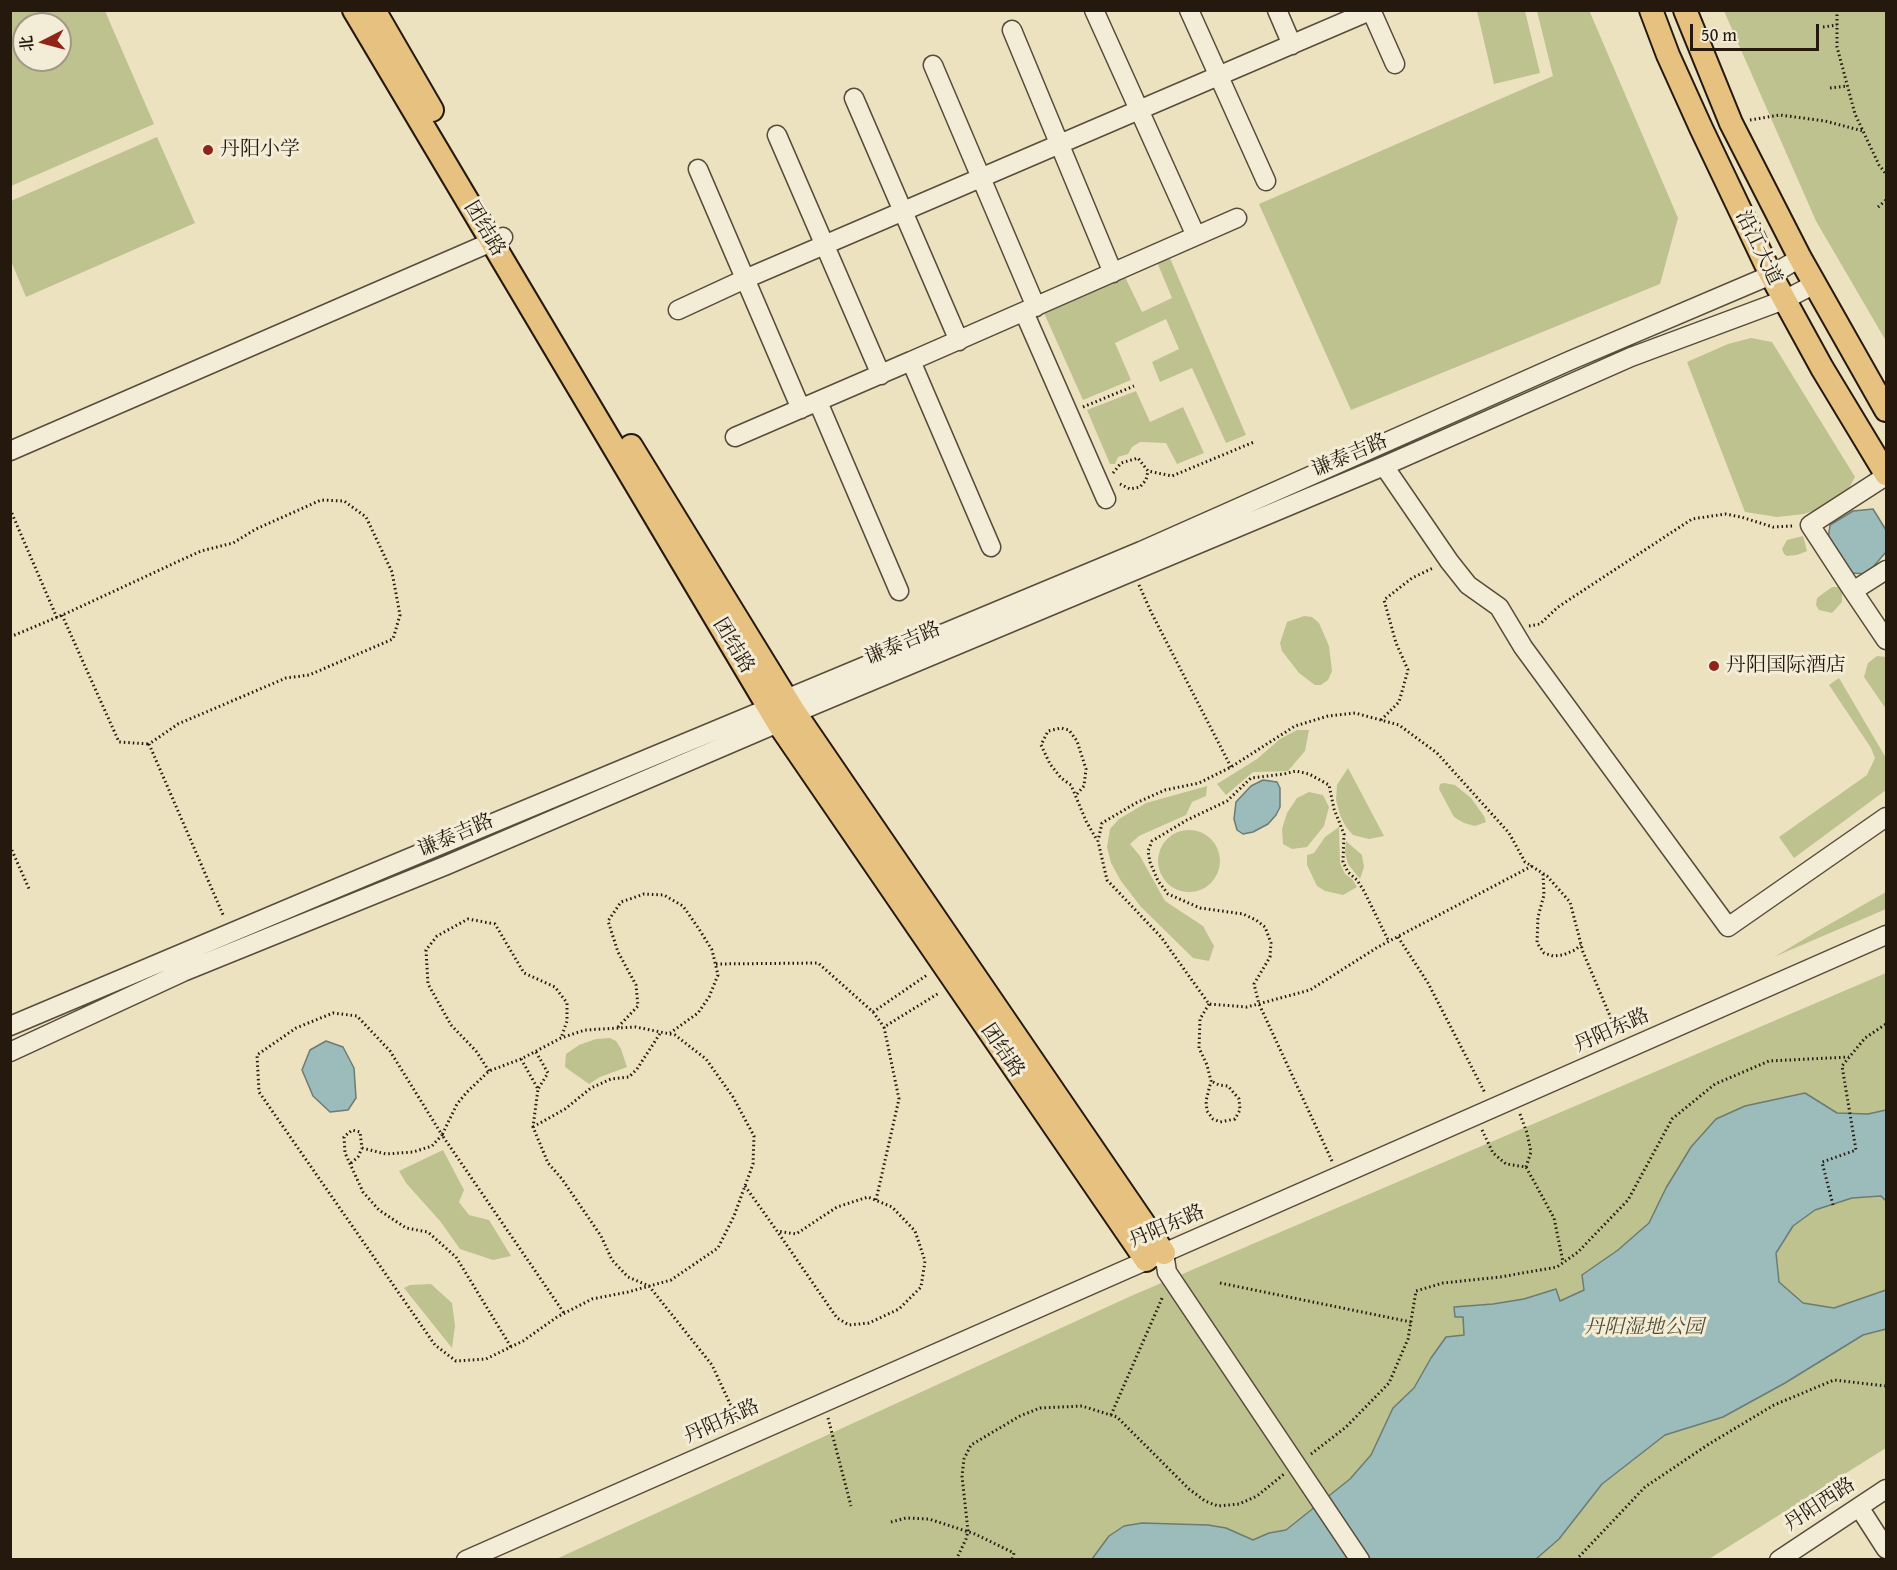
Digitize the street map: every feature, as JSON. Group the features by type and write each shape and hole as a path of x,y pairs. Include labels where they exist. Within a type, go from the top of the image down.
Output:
{"main road":[{"name":"沿江大道","path":"1652,10 1692,107 1771,275 1822,368 1887,475"},
{"name":"沿江大道","path":"1685,10 1731,123 1800,258 1887,410"},
{"name":"团结路","path":"373,12 497,239 782,711 950,973 1162,1266"},
{"name":"团结路","path":"782,711 1162,1266"}],"street":[{"path":"1094,10 1196,236"},
{"path":"1189,10 1266,181"},
{"path":"1277,10 1292,45"},
{"path":"678,310 745,279 1371,11 1395,64"},
{"path":"1012,30 1113,273"},
{"path":"933,65 980,178 1068,413 1105,476 1106,500"},
{"path":"854,98 959,341"},
{"path":"777,135 881,375"},
{"path":"698,169 745,279 810,405 899,591"},
{"path":"735,437 1238,218"},
{"path":"10,451 497,239"},
{"name":"谦泰吉路","path":"10,1052 183,972 447,865 782,711 1569,361 1771,275 1800,258"},
{"name":"谦泰吉路","path":"10,1026 231,933 1134,572 1384,466 1631,357 1784,300 1815,284"},
{"path":"911,362 991,548"},
{"path":"1384,466 1468,585 1499,607 1512,630 1728,927 1887,817"},
{"path":"1887,475 1809,525 1887,640"},
{"path":"1853,591 1887,570"},
{"name":"丹阳东路","path":"466,1560 824,1402 1162,1266 1339,1176 1887,935"},
{"path":"1162,1266 1311,1483 1360,1560"},
{"name":"丹阳西路","path":"1779,1560 1887,1489"},
{"path":"1859,1507 1887,1549"}],"path":[{"path":"1837,10 1837,47 1855,114 1879,165 1887,174"},
{"path":"1823,27 1837,25"},
{"path":"1830,88 1848,86"},
{"path":"1731,123 1780,115 1825,121 1863,131"},
{"path":"1878,207 1887,200"},
{"path":"1068,413 1134,386"},
{"path":"1148,471 1146,480 1140,487 1130,489 1105,476 1121,463 1138,458 1148,471 1172,476 1254,442"},
{"path":"10,637 57,618 62,615 201,551 233,543 256,529 321,500 344,501 366,517 392,572 400,615 393,639 309,675 286,678 178,724 148,744 119,742 62,615"},
{"path":"10,509 57,618"},
{"path":"1512,630 1540,624 1558,607 1692,519 1725,514 1773,527 1809,525"},
{"path":"1381,720 1399,702 1408,670 1396,643 1384,600 1412,578 1449,561"},
{"path":"1134,572 1151,612 1231,767"},
{"path":"1098,841 1102,823 1136,803 1165,790 1199,783 1231,767 1295,726 1328,716 1355,713 1399,725 1437,753 1509,833 1525,862 1543,874 1570,902 1581,945 1624,1050"},
{"path":"1077,794 1084,786 1086,769 1077,741 1069,730 1060,728 1048,731 1041,745 1050,764 1077,794 1086,821 1098,841 1107,880 1161,937 1209,1004 1247,1007 1310,990 1389,942 1532,866"},
{"path":"148,744 231,933"},
{"path":"1339,1176 1259,1004 1254,984 1270,957 1270,943 1265,927 1244,914 1200,908 1168,894 1158,881 1148,850 1152,841 1159,835 1227,801 1251,778 1296,771 1309,774 1329,784 1334,810 1344,834 1343,862 1348,872 1364,891 1389,942"},
{"path":"10,846 30,891"},
{"path":"1543,874 1544,895 1538,917 1537,943 1544,953 1553,956 1563,955 1581,945"},
{"path":"617,1028 638,1006 636,985 618,951 608,921 621,902 644,894 664,895 683,906 712,950 718,975 709,997 698,1012 669,1034"},
{"path":"489,1071 476,1051 451,1025 428,984 426,950 437,936 468,919 495,924 524,973 555,987 567,1003 567,1021 561,1038"},
{"path":"1398,937 1428,983 1492,1108"},
{"path":"716,964 818,963 873,1012 884,1028 899,1099 876,1200"},
{"path":"873,1012 950,973"},
{"path":"884,1028 950,973"},
{"path":"1209,1004 1200,1019 1199,1048 1211,1081 1206,1101 1207,1111 1213,1119 1220,1122 1235,1119 1240,1110 1239,1099 1228,1086 1211,1081"},
{"path":"362,1148 386,1154 413,1152 432,1146 442,1135 457,1104 489,1071 521,1059 561,1038 585,1030 636,1027 675,1035 706,1059 733,1096 754,1136 753,1164 734,1216 718,1248 671,1280 592,1299 564,1313 523,1341 486,1359 456,1361 435,1345 259,1092 257,1055 296,1028 333,1013 357,1016 390,1051 442,1135 564,1313"},
{"path":"1833,1205 1822,1162 1856,1150 1842,1066 1865,1038 1887,1024"},
{"path":"533,1127 566,1109 591,1088 611,1079 629,1077 637,1069 661,1032"},
{"path":"536,1052 548,1073 538,1089 533,1127 548,1163 562,1179 601,1236 612,1260 627,1277 649,1286 712,1365 746,1436"},
{"path":"956,1560 968,1531 962,1476 964,1459 971,1445 1020,1416 1040,1408 1082,1406 1111,1415 1117,1418 1189,1489 1205,1501 1218,1506 1239,1504 1257,1496 1346,1427 1389,1383 1408,1339 1416,1291 1443,1282 1500,1277 1557,1267 1578,1252 1628,1200 1672,1119 1716,1084 1769,1061 1849,1057"},
{"path":"521,1059 538,1089"},
{"path":"1514,1099 1527,1132 1531,1152 1526,1167 1554,1218 1563,1262"},
{"path":"1475,1116 1493,1153 1506,1164 1526,1167"},
{"path":"351,1163 358,1157 362,1148 360,1132 352,1130 344,1137 345,1153 363,1192 379,1210 406,1228 428,1232 456,1257 511,1347"},
{"path":"745,1186 837,1318 849,1325 869,1323 899,1309 921,1287 925,1261 915,1231 892,1207 876,1200 868,1197 837,1207 796,1234 777,1231"},
{"path":"1111,1415 1162,1266"},
{"path":"1220,1283 1411,1322"},
{"path":"1576,1560 1645,1487 1709,1444 1774,1405 1834,1380 1887,1386"},
{"path":"824,1402 851,1506"},
{"path":"891,1522 906,1518 929,1519 968,1531 1014,1553 1012,1560"}],"green space":[{"path":"11,10 105,11 154,124 11,186"},
{"path":"1589,10 1678,218 1660,284 1351,410 1259,204 1553,76 1537,11"},
{"path":"1477,11 1525,11 1540,73 1494,84"},
{"path":"1724,11 1886,11 1886,341 1816,221"},
{"path":"157,137 195,223 26,297 11,261 11,201"},
{"path":"1169,256 1246,435 1226,443 1192,368 1160,382 1152,362 1179,349 1166,319 1115,343 1131,380 1083,400 1044,313 1125,277 1142,312 1172,298 1157,262"},
{"path":"1751,338 1772,342 1855,477 1848,490 1828,506 1804,514 1777,517 1745,512 1687,362 1728,344"},
{"path":"1136,391 1150,422 1183,407 1204,453 1177,464 1166,443 1140,442 1132,447 1128,454 1118,457 1115,464 1110,464 1087,410"},
{"path":"1803,536 1807,551 1797,555 1784,554 1782,549 1787,540"},
{"path":"1832,587 1838,587 1842,593 1842,602 1832,613 1819,610 1816,605 1817,598"},
{"path":"1304,616 1312,617 1319,623 1329,646 1332,671 1328,680 1321,685 1315,685 1299,673 1282,651 1280,643 1287,622"},
{"path":"1877,656 1886,657 1886,709 1864,677 1868,663"},
{"path":"1839,678 1886,758 1886,790 1794,858 1779,837 1867,775 1875,758 1871,748 1829,685"},
{"path":"1297,730 1309,730 1305,751 1288,771 1253,772 1226,795 1217,784 1257,759 1280,739"},
{"path":"1348,768 1384,836 1369,839 1353,835 1346,827 1336,800 1337,785"},
{"path":"1440,784 1455,785 1471,798 1486,822 1475,826 1454,817 1439,789"},
{"path":"1207,786 1206,796 1192,802 1186,815 1139,836 1130,844 1140,856 1165,901 1203,926 1214,946 1209,961 1193,958 1141,907 1121,881 1111,863 1107,847 1110,829 1119,819 1146,803"},
{"path":"1309,792 1323,795 1329,807 1324,826 1307,847 1292,849 1283,844 1282,829 1287,813 1297,798"},
{"path":"1339,827 1340,863 1345,874 1357,887 1343,895 1325,891 1317,886 1307,865 1307,855 1314,853 1325,837"},
{"path":"1189,830 1211,839 1220,861 1211,883 1189,892 1167,883 1158,861 1167,839"},
{"path":"1346,841 1362,855 1364,867 1360,879 1348,864 1345,853"},
{"path":"1886,892 1886,909 1774,957 1821,929"},
{"name":"丹阳湿地公园","path":"1886,973 1886,1448 1709,1559 554,1560 1131,1296"},
{"path":"610,1038 616,1041 621,1049 627,1067 600,1077 589,1084 565,1067 566,1054 579,1045 596,1039"},
{"path":"443,1150 464,1190 459,1202 469,1215 489,1220 511,1256 493,1260 460,1249 440,1221 406,1183 399,1171"},
{"path":"431,1284 452,1303 455,1326 452,1348 404,1288 410,1285"}],"water":[{"path":"1873,509 1886,530 1886,552 1867,574 1851,573 1828,539 1830,525 1853,511"},
{"path":"1263,780 1277,782 1280,788 1280,807 1268,824 1253,832 1243,834 1237,830 1234,819 1236,802 1251,786"},
{"path":"326,1041 343,1047 354,1068 356,1098 348,1110 330,1112 313,1096 302,1070 310,1050"},
{"path":"1805,1093 1837,1113 1868,1114 1886,1110 1886,1201 1881,1196 1852,1198 1815,1210 1793,1226 1776,1253 1779,1282 1803,1303 1834,1308 1886,1290 1886,1329 1863,1335 1785,1383 1723,1417 1665,1435 1602,1484 1559,1539 1536,1559 1092,1559 1109,1536 1124,1526 1142,1523 1208,1525 1226,1528 1253,1540 1269,1533 1286,1530 1350,1479 1371,1455 1393,1408 1414,1388 1446,1337 1464,1335 1463,1317 1455,1317 1454,1307 1524,1299 1556,1289 1560,1301 1584,1290 1582,1275 1618,1250 1649,1223 1666,1188 1691,1147 1716,1119 1745,1106"}],"place":[{"name":"丹阳小学","path":"208,150"},
{"name":"丹阳国际酒店","path":"1714,666"}]}
